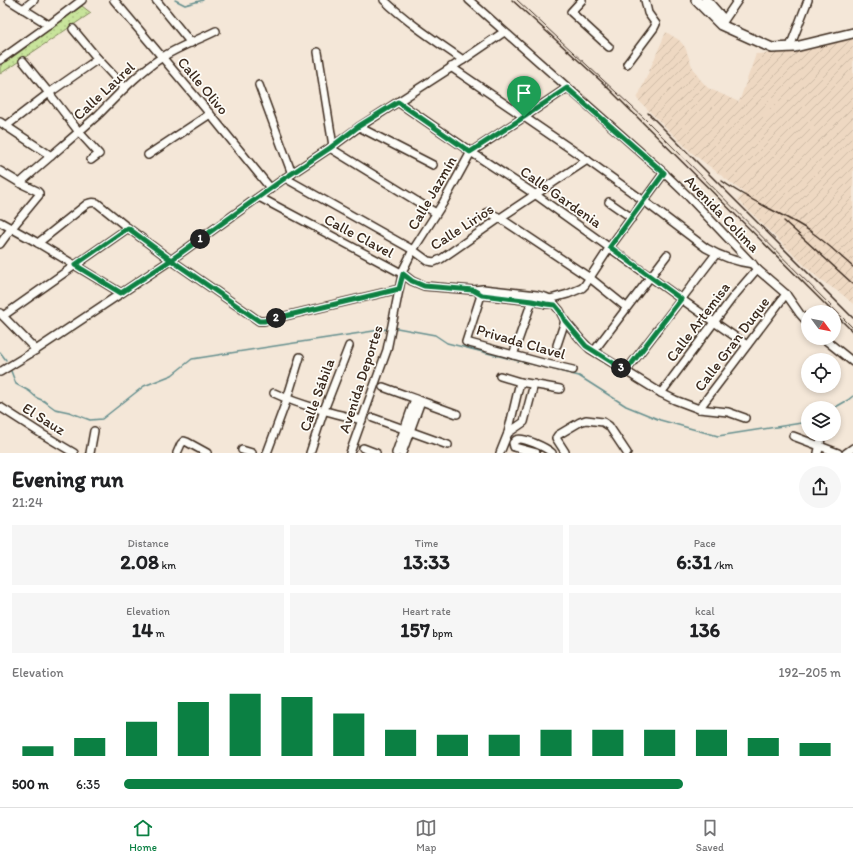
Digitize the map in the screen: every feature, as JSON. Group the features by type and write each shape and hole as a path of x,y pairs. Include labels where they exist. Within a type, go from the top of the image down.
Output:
{"main road":[{"path":"696,0 734,32 772,48 790,47 853,33"},
{"path":"706,0 723,23"}],"street":[{"path":"9,0 49,25"},
{"path":"23,9 34,0"},
{"path":"0,60 82,0"},
{"name":"Calle Olivo","path":"114,0 271,189"},
{"path":"156,0 191,43"},
{"path":"384,0 393,9 463,60"},
{"name":"Avenida Colima","path":"469,0 664,173 755,266 786,294 801,315"},
{"path":"582,0 570,12 609,47"},
{"path":"627,64 656,24 648,12 645,0"},
{"path":"723,23 738,0"},
{"path":"790,47 808,0"},
{"path":"72,29 125,88"},
{"name":"Calle Laurel","path":"20,183 79,132 151,65 216,31"},
{"path":"0,372 36,350 171,260 285,178 332,147 359,126 504,32"},
{"path":"318,52 332,147 436,213"},
{"path":"51,156 3,124 98,59"},
{"path":"23,61 79,132 99,154 91,160"},
{"path":"451,67 587,160 706,248 716,254 755,266"},
{"path":"259,85 292,174"},
{"name":"Calle Jazmín","path":"399,289 403,270 413,250 436,213 470,152 567,88"},
{"name":"Calle Gardenia","path":"398,102 470,152 536,194 747,345"},
{"path":"148,155 210,114"},
{"path":"359,126 433,165"},
{"name":"Calle Lirios","path":"285,178 413,250 428,261 434,262 441,259 587,160"},
{"path":"0,171 39,193 38,198 11,228 0,244"},
{"path":"548,301 582,288 586,284 610,247 664,173"},
{"name":"Calle Clavel","path":"260,197 403,274 412,281 424,286 473,290 532,301 548,301"},
{"path":"38,243 87,204 90,202 97,203 171,260 259,321 399,289"},
{"path":"609,202 632,218"},
{"path":"488,212 500,218 590,278 626,308"},
{"path":"0,222 121,293"},
{"path":"36,350 1,314 128,228"},
{"path":"626,371 716,254"},
{"path":"594,351 667,255"},
{"name":"Calle Artemisa","path":"661,392 755,266"},
{"name":"Avenida Deportes","path":"350,453 389,342 399,289"},
{"name":"Calle Clavel","path":"482,292 537,295 545,297 548,301"},
{"name":"Privada Clavel","path":"482,292 466,342 573,370"},
{"name":"Calle Gran Duque","path":"699,409 786,294"},
{"path":"513,355 532,301"},
{"path":"548,301 555,305 560,311 565,321 582,342 661,392 675,400 699,409 728,412 745,418"},
{"path":"557,345 565,321"},
{"path":"832,345 853,362"},
{"name":"Calle Sábila","path":"310,453 324,410 349,346"},
{"path":"267,453 287,399 300,357"},
{"path":"500,376 520,382 560,389"},
{"path":"500,453 508,433 520,382"},
{"path":"508,433 524,422 534,384"},
{"path":"383,387 456,414"},
{"path":"274,393 287,399 362,420"},
{"path":"402,453 407,431 418,400"},
{"name":"El Sauz","path":"0,407 74,453"},
{"path":"373,418 448,444"},
{"path":"565,452 556,438 558,435 586,420 603,422 609,426 627,453"},
{"path":"90,453 94,431"},
{"path":"396,453 407,431"},
{"path":"793,436 819,449 838,453"},
{"path":"536,453 514,447 513,443 516,440 519,440 534,443 551,452"},
{"path":"177,453 184,441 206,453"},
{"path":"363,448 376,453"},
{"path":"846,453 853,448"},
{"path":"242,450 252,453"}],"shaded area":[{"path":"666,32 679,40 685,47 692,66 699,78 708,88 739,102 756,54 795,52 853,38 853,304 843,295 818,278 738,200 744,193 692,153 637,99"}],"green space":[{"path":"82,6 91,13 0,74 0,66"}],"waterway":[{"path":"175,0 185,5 203,0"},
{"path":"397,328 435,335 447,343 579,376 626,406 660,420 718,436 801,423"},
{"path":"11,371 16,384 55,409 69,412 90,420 102,419 144,386 172,375 192,359 387,329"},
{"path":"0,352 6,360"},
{"path":"841,404 853,396"}],"tram line":[{"path":"517,0 645,119 853,328"}],"railway":[{"path":"512,0 602,82 826,305"},
{"path":"648,113 853,318"},
{"path":"722,181 743,195 810,231 853,267"},
{"path":"784,221 853,284"},
{"path":"841,320 853,332"}],"route":[{"path":"524,117 470,152 398,102 359,126 171,260 128,228 75,265 121,293 171,260 259,321 399,289 403,274 412,281 424,286 473,290 482,295 555,305 565,321 586,346 626,371 681,299 610,247 664,173 567,88 524,117"}]}
